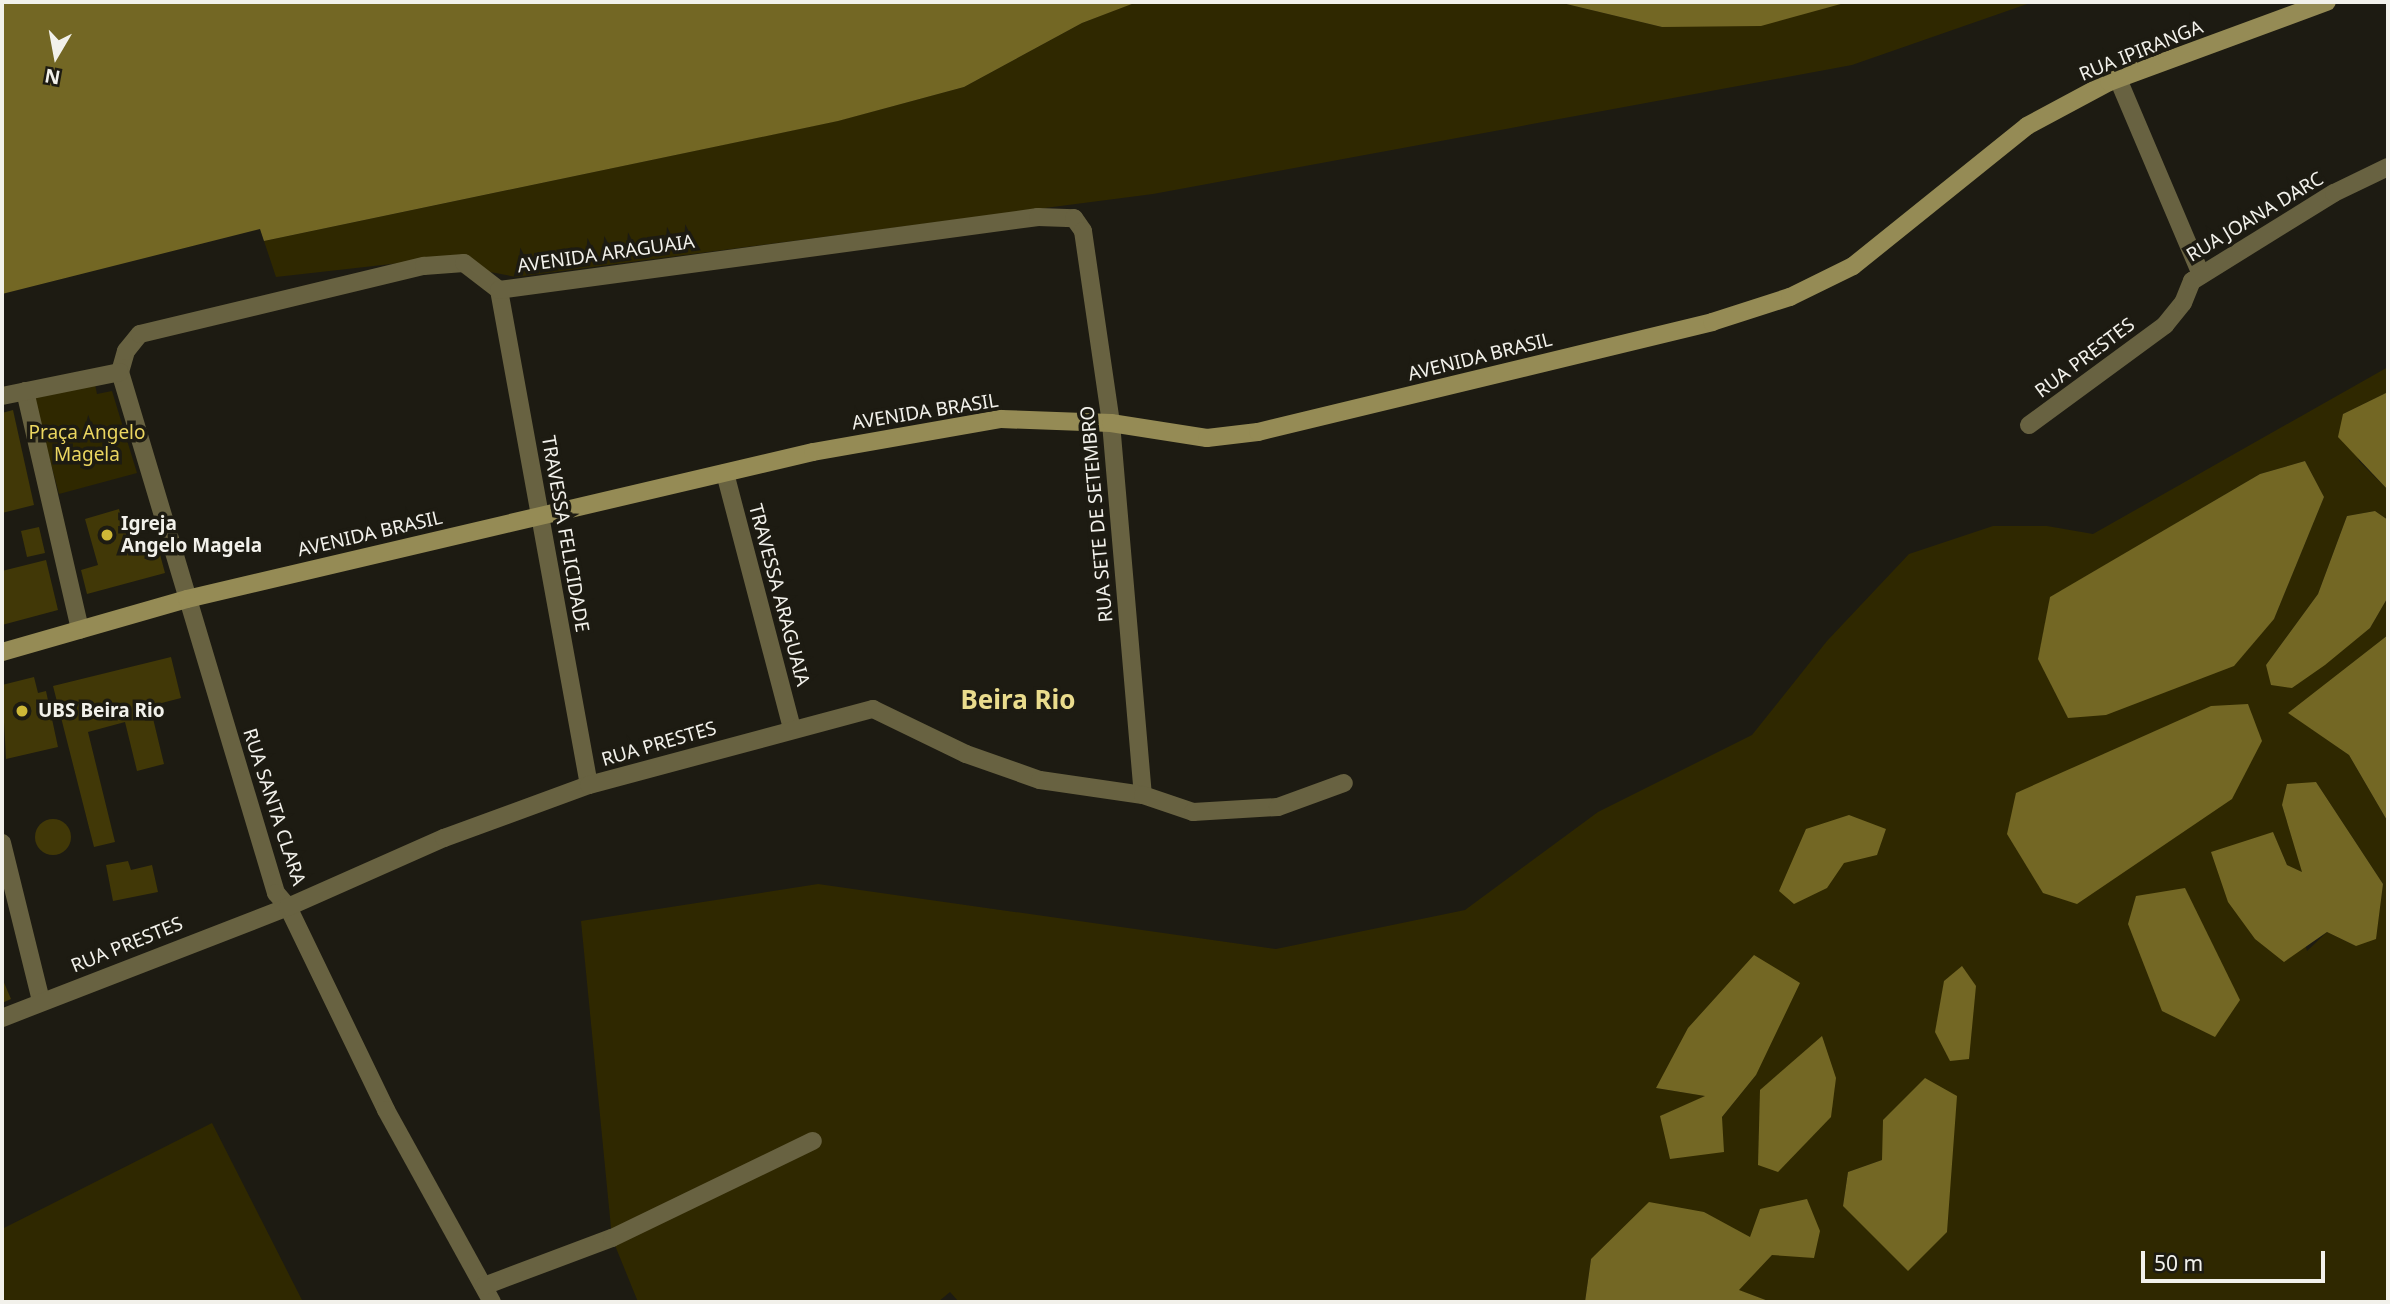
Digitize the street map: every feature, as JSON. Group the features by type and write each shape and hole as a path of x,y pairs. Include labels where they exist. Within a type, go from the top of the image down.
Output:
{"street":[{"name":"RUA IPIRANGA","path":"1853,266 1958,187 2027,126 2118,79 2327,2"},
{"path":"2118,79 2201,275"},
{"name":"RUA JOANA DARC","path":"2165,324 2201,275 2334,192 2388,167"},
{"name":"AVENIDA ARAGUAIA","path":"120,372 126,351 140,334 424,266 464,263 499,290 1038,217 1074,218 1083,231"},
{"name":"RUA SETE DE SETEMBRO","path":"1083,231 1111,423 1143,794"},
{"name":"AVENIDA BRASIL","path":"2,652 187,599 541,515 725,473 1001,419 1111,423 1207,438 1258,432 1712,323 1790,297 1853,266"},
{"name":"TRAVESSA FELICIDADE","path":"499,290 589,785"},
{"name":"RUA PRESTES","path":"2029,425 2165,324"},
{"path":"2,396 120,372"},
{"name":"RUA SANTA CLARA","path":"120,372 276,893 288,907 386,1110 492,1302"},
{"path":"25,391 80,630"},
{"name":"TRAVESSA ARAGUAIA","path":"725,473 792,729"},
{"name":"RUA PRESTES","path":"2,1018 288,907 444,838 589,785 873,709 966,754 1040,780 1143,794 1193,811 1278,807 1343,783"},
{"path":"2,843 41,1001"},
{"path":"484,1286 612,1238 813,1141"}],"green space":[{"path":"1136,2 1558,2 1662,27 1848,2 2033,2 1852,65 1153,194 516,277 427,260 276,277 264,241 837,121 964,87 1082,23"},
{"path":"2388,367 2388,392 2343,414 2359,461 2388,490 2388,520 2375,511 2347,516 2318,594 2266,665 2292,688 2370,628 2388,597 2388,635 2289,713 2349,755 2388,822 2388,1302 1771,1302 1738,1290 1772,1255 1704,1212 1591,1259 1585,1302 959,1302 950,1292 938,1302 638,1302 612,1238 581,921 818,884 1276,949 1465,910 1598,812 1752,735 1827,641 1909,554 1993,526 2047,526 2093,534","holes":["2305,461 2324,497 2274,619 2038,659 2051,597 2260,474","2316,782 2383,884 2356,946 2327,932 2307,951 2273,833 2287,865 2303,873 2282,805","1756,1075 1722,1117 1661,1116 1706,1096 1656,1088","1882,1160 1843,1206 1848,1172"]},
{"name":"Praça Angelo Magela","path":"95,384 97,394 112,391 137,473 59,494 33,397"},
{"path":"212,1123 303,1302 2,1302 2,1229"}],"shaded area":[{"path":"2,2 1137,2 1082,23 964,87 838,121 264,241 260,229 2,294"},
{"path":"1558,2 1848,2 1761,26 1662,27"},
{"path":"2388,392 2388,490 2338,437 2343,414"},
{"path":"2305,461 2324,497 2274,619 2234,666 2106,715 2068,718 2038,659 2050,597 2260,474"},
{"path":"2375,511 2388,520 2388,597 2370,628 2292,688 2271,685 2266,665 2318,594 2347,516"},
{"path":"2388,635 2388,822 2349,755 2288,713"},
{"path":"2248,704 2262,741 2232,799 2077,904 2043,893 2007,834 2016,793 2211,706"},
{"path":"2316,782 2383,884 2376,939 2356,946 2327,932 2284,962 2255,939 2228,902 2211,852 2273,832 2287,865 2302,872 2282,805 2287,784"},
{"path":"1849,815 1886,829 1877,855 1844,863 1827,888 1794,904 1779,891 1806,829"},
{"path":"2185,888 2240,1000 2215,1037 2162,1011 2128,924 2136,896"},
{"path":"1754,955 1800,983 1756,1075 1722,1117 1724,1152 1670,1159 1660,1116 1705,1096 1656,1088 1688,1028"},
{"path":"1962,966 1976,986 1969,1059 1950,1061 1935,1032 1944,981"},
{"path":"1822,1036 1836,1078 1831,1117 1778,1172 1758,1165 1760,1090"},
{"path":"1925,1078 1957,1096 1947,1232 1908,1271 1843,1206 1848,1172 1882,1160 1883,1120"},
{"path":"1807,1199 1820,1231 1814,1258 1772,1255 1739,1290 1771,1302 1585,1302 1591,1259 1649,1202 1704,1212 1750,1237 1760,1209"}],"building":[{"path":"13,410 34,505 2,513 2,413"},
{"path":"119,509 132,555 158,547 165,573 87,594 81,570 98,565 85,519"},
{"path":"39,527 45,553 27,557 21,531"},
{"path":"46,560 58,610 2,625 2,571"},
{"path":"171,657 181,698 150,706 164,764 137,771 125,722 88,732 115,842 94,847 53,686"},
{"path":"34,677 38,693 46,691 58,747 6,759 2,685"},
{"path":"53,819 66,824 71,837 66,850 53,855 40,850 35,837 40,824"},
{"path":"128,861 131,870 152,865 158,892 113,901 106,865"},
{"path":"2,978 11,999 2,1003"}],"place":[{"name":"Igreja Angelo Magela","path":"107,535"},
{"name":"UBS Beira Rio","path":"22,711"}],"district":[{"name":"Beira Rio","path":"1018,700"}]}
